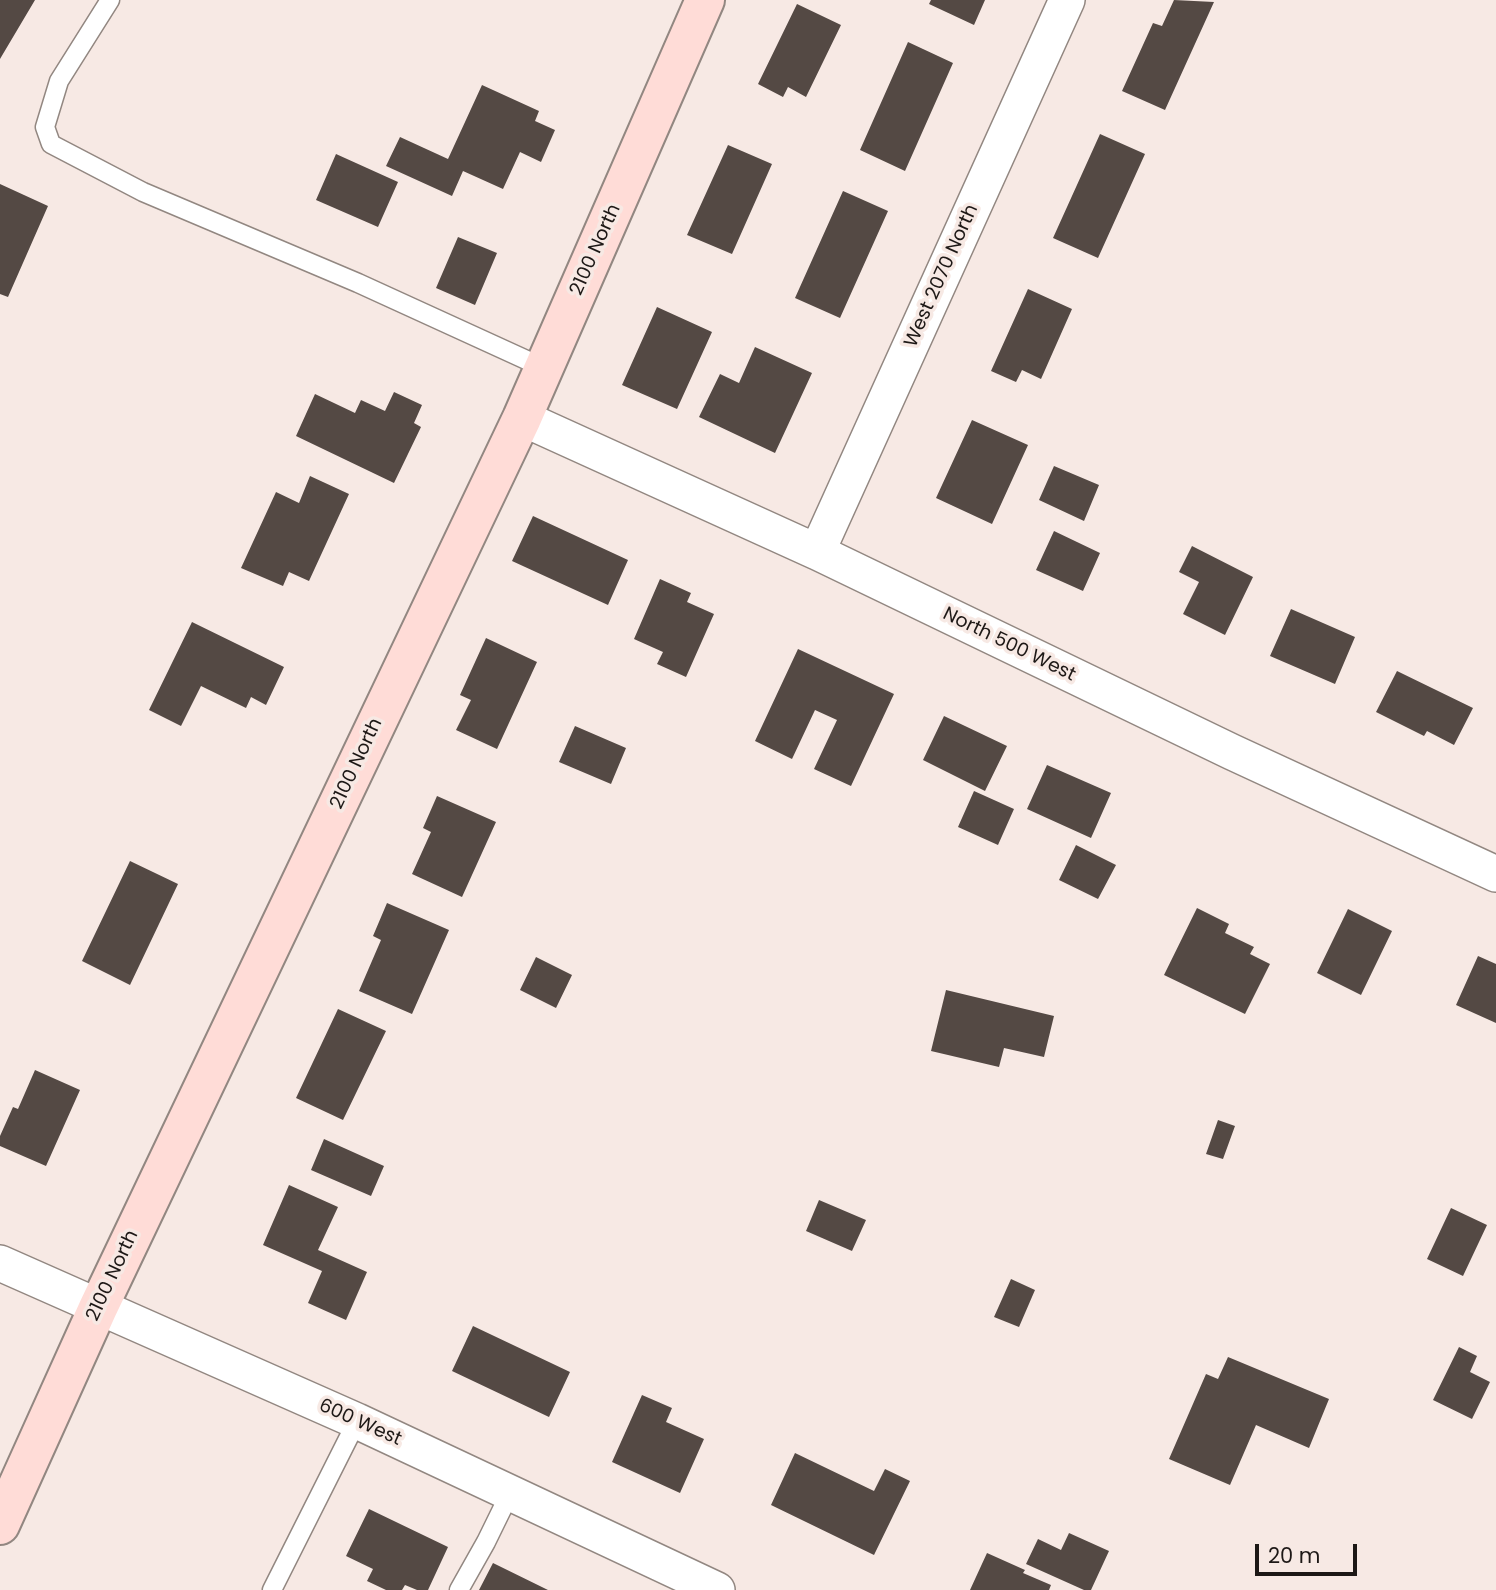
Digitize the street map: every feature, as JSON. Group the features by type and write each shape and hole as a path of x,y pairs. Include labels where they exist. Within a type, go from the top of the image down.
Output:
{"street":[{"name":"2100 North","path":"0,1525 98,1308 522,418 705,0"},
{"name":"West 2070 North","path":"817,552 1067,0"},
{"name":"North 500 West","path":"522,418 817,552 1232,752 1496,874"},
{"name":"600 West","path":"0,1263 357,1421 717,1590"}],"lane":[{"path":"110,0 60,81 45,127 51,144 143,192 358,284 544,368"},
{"path":"272,1590 357,1421"},
{"path":"459,1590 510,1493"}],"building":[{"path":"0,0 35,0 0,59"},
{"path":"931,0 985,0 974,25 929,4"},
{"path":"1174,0 1214,2 1165,110 1122,91 1153,23 1162,26"},
{"path":"797,4 841,25 806,97 788,87 783,97 758,84"},
{"path":"908,42 953,63 905,171 860,150"},
{"path":"482,85 539,111 535,121 555,130 541,162 520,152 503,189 463,171 452,196 386,166 400,137 448,159"},
{"path":"1100,134 1145,154 1098,258 1053,238"},
{"path":"728,145 772,164 732,254 687,235"},
{"path":"336,154 398,182 378,227 316,200"},
{"path":"0,184 48,206 8,297 0,294"},
{"path":"843,191 888,211 840,318 795,298"},
{"path":"458,237 497,253 475,305 436,288"},
{"path":"1028,289 1072,309 1041,379 1022,370 1016,382 991,371"},
{"path":"657,307 712,332 677,409 622,385"},
{"path":"755,347 812,373 775,453 699,417 720,374 739,383"},
{"path":"394,392 422,405 414,423 421,427 394,483 296,436 315,394 355,413 361,400 385,411"},
{"path":"972,420 1028,445 992,524 936,498"},
{"path":"1054,466 1099,485 1084,521 1039,500"},
{"path":"310,476 349,494 309,581 289,572 283,586 241,568 276,492 299,503"},
{"path":"533,516 628,560 608,605 512,561"},
{"path":"1054,531 1100,553 1083,591 1036,570"},
{"path":"1192,546 1253,577 1225,635 1183,614 1199,582 1179,572"},
{"path":"660,579 691,593 687,602 714,614 686,677 657,664 663,652 634,639"},
{"path":"1291,609 1355,637 1335,684 1270,656"},
{"path":"192,622 284,667 266,705 251,697 246,708 201,686 181,726 149,710"},
{"path":"486,638 537,662 497,749 456,730 471,700 460,695"},
{"path":"798,649 894,694 851,786 814,769 837,720 815,710 792,759 755,741"},
{"path":"1397,671 1473,708 1454,745 1427,731 1424,736 1376,712"},
{"path":"944,716 1007,746 985,791 923,760"},
{"path":"575,726 626,748 611,784 559,762"},
{"path":"1047,765 1111,793 1091,838 1027,809"},
{"path":"974,791 1014,809 998,845 958,827"},
{"path":"437,796 496,822 462,897 412,874 431,832 423,828"},
{"path":"1076,845 1116,865 1098,899 1059,880"},
{"path":"130,861 178,884 130,985 82,961"},
{"path":"387,903 449,930 412,1014 359,991 381,940 373,936"},
{"path":"1197,908 1229,924 1225,933 1254,947 1250,954 1270,964 1245,1014 1164,975"},
{"path":"1348,909 1392,931 1361,995 1317,973"},
{"path":"1478,956 1496,964 1496,1023 1456,1005"},
{"path":"536,957 572,975 556,1008 520,990"},
{"path":"946,990 1054,1016 1044,1057 1004,1048 999,1067 931,1051"},
{"path":"338,1009 386,1031 343,1120 296,1098"},
{"path":"35,1070 80,1090 46,1166 0,1146 0,1136 13,1107 18,1109"},
{"path":"1218,1120 1235,1126 1223,1159 1206,1154"},
{"path":"324,1139 384,1166 371,1196 311,1170"},
{"path":"289,1185 338,1207 318,1250 367,1272 346,1320 308,1303 322,1271 263,1245"},
{"path":"819,1200 866,1220 852,1251 806,1231"},
{"path":"1451,1208 1487,1225 1463,1276 1427,1259"},
{"path":"1011,1279 1035,1290 1019,1327 994,1317"},
{"path":"473,1326 570,1372 549,1417 452,1371"},
{"path":"1459,1347 1477,1356 1470,1372 1490,1382 1472,1419 1433,1400"},
{"path":"1228,1357 1329,1399 1309,1448 1256,1425 1230,1485 1169,1459 1206,1374 1218,1379"},
{"path":"642,1395 672,1408 666,1422 704,1439 680,1493 612,1462"},
{"path":"795,1453 874,1491 885,1469 910,1481 874,1555 771,1505"},
{"path":"369,1509 448,1547 428,1590 417,1590 405,1585 402,1590 386,1590 367,1581 373,1569 346,1556"},
{"path":"1069,1533 1109,1551 1091,1590 1084,1590 1026,1564 1038,1539 1061,1550"},
{"path":"987,1553 1051,1585 1049,1590 970,1590"},
{"path":"493,1563 548,1590 479,1590"}]}
